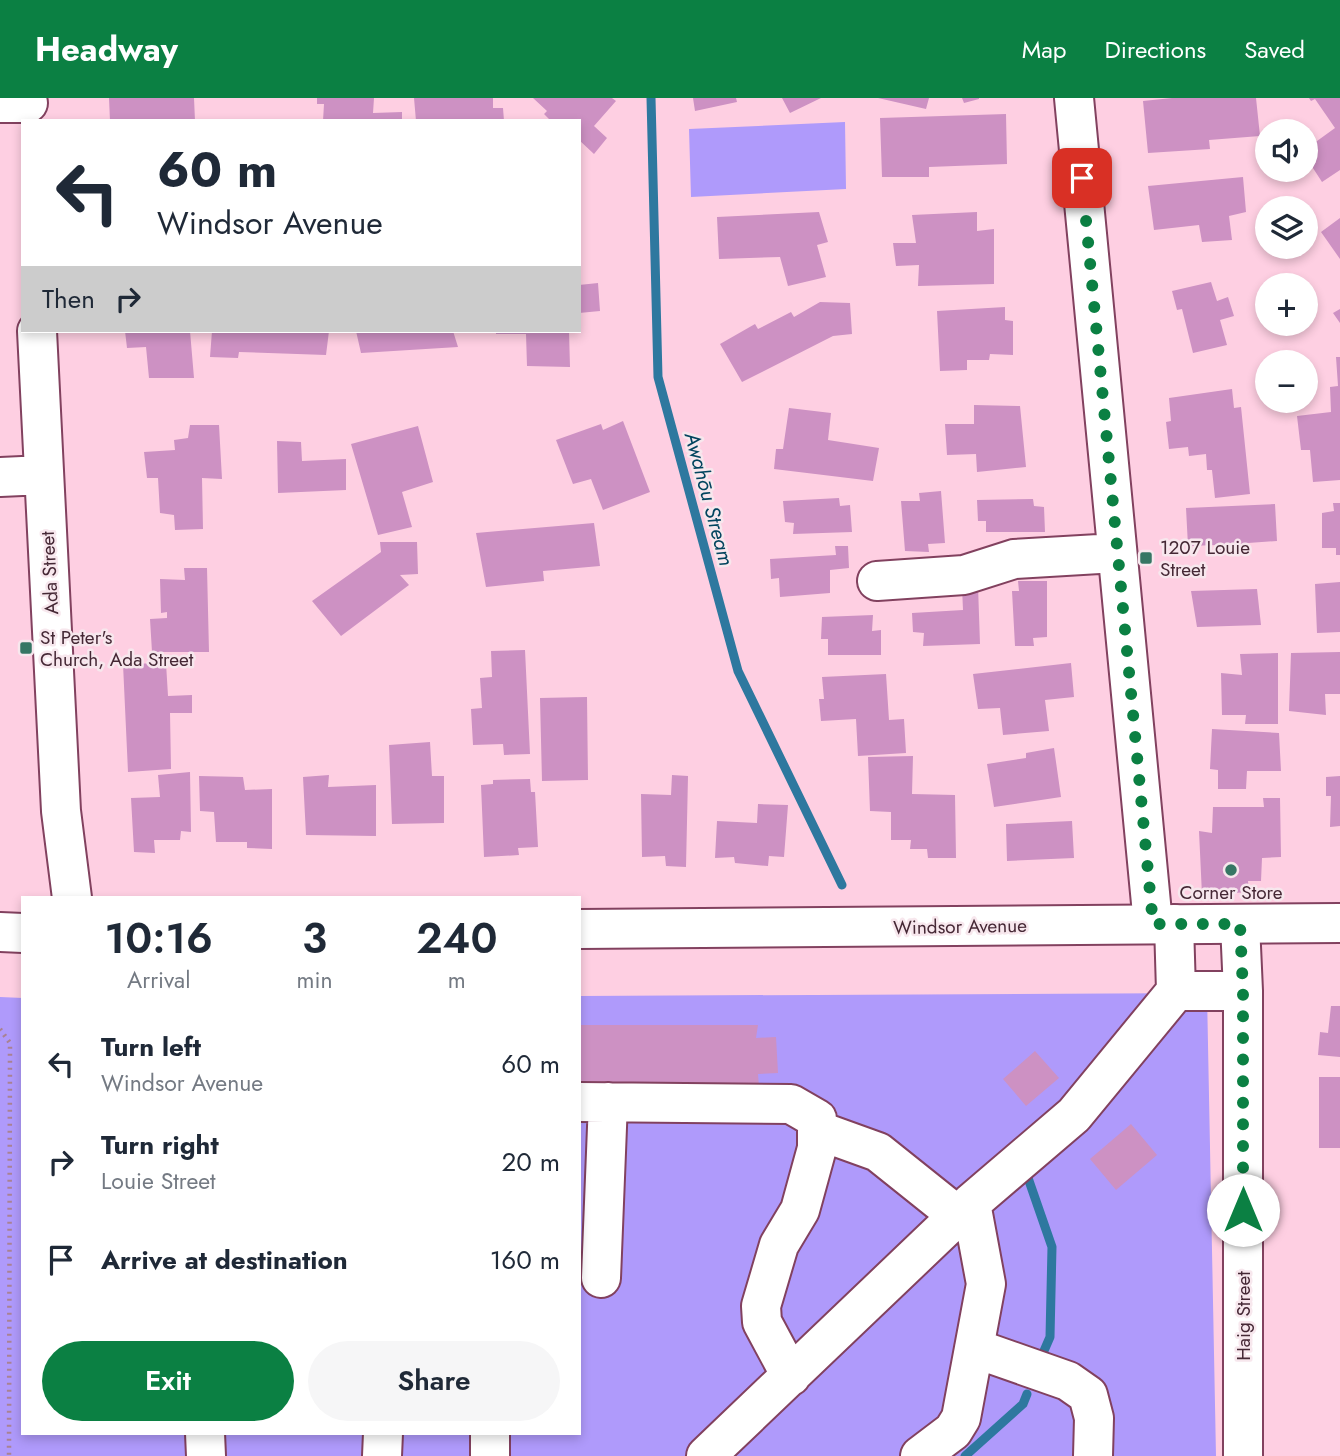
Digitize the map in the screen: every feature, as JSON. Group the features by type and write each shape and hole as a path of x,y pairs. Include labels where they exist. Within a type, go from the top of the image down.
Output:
{"street":[{"path":"1074,98 1116,553 1163,924 1176,991"},
{"name":"Ada Street","path":"37,333 61,811 72,896"},
{"path":"0,477 44,475"},
{"path":"877,581 964,575 1014,559 1116,553"},
{"name":"Windsor Avenue","path":"581,929 1340,923"},
{"name":"Haig Street","path":"1240,924 1243,991 1243,1456"},
{"path":"0,932 21,933"},
{"path":"1176,991 1243,991"},
{"path":"706,1456 965,1209 1074,1115 1176,991"},
{"path":"601,1278 594,1102 791,1104 817,1119 817,1148 800,1210 779,1245 761,1306 762,1322 791,1376"},
{"path":"817,1130 878,1152 965,1209 986,1284 961,1418 953,1431 920,1456"},
{"path":"974,1348 1068,1381 1088,1395 1094,1419 1093,1456"},
{"path":"205,1435 206,1456"},
{"path":"382,1456 383,1435"},
{"path":"490,1435 490,1456"}],"path":[{"path":"0,1030 10,1043 9,1456"}],"shaded area":[{"path":"845,122 846,189 691,197 689,129"},
{"path":"1207,993 1216,1456 0,1456 0,997 21,998 21,1435 581,1435 581,996"}],"building":[{"path":"109,98 194,98 195,119 110,119"},
{"path":"317,98 374,98 373,113 402,112 402,119 323,119 324,104 317,104"},
{"path":"414,98 493,98 493,108 503,108 504,119 416,119"},
{"path":"533,98 612,98 616,101 594,126 607,138 594,154 581,142 581,119 549,119 544,114 547,111"},
{"path":"693,98 736,98 737,102 695,111"},
{"path":"782,98 821,98 790,113"},
{"path":"878,98 929,98 926,109"},
{"path":"962,98 979,98 979,99 964,103"},
{"path":"1172,98 1256,98 1258,119 1255,119 1255,136 1209,140 1210,149 1148,153 1143,101"},
{"path":"1309,98 1340,98 1340,170 1322,182 1318,176 1318,140 1335,128 1315,99 1311,101"},
{"path":"1006,114 1007,164 929,167 929,177 882,177 880,118"},
{"path":"1243,177 1246,212 1229,216 1232,240 1202,242 1199,225 1154,230 1148,186"},
{"path":"819,212 828,242 817,245 826,277 788,286 780,257 719,259 717,217"},
{"path":"977,212 977,231 994,229 994,284 918,286 919,265 896,266 893,243 916,243 912,215"},
{"path":"1340,218 1340,259 1321,232"},
{"path":"1211,282 1217,301 1228,297 1234,316 1220,320 1227,345 1193,353 1182,309 1177,310 1172,291"},
{"path":"598,283 600,311 581,313 581,285"},
{"path":"820,302 850,303 852,334 833,336 742,382 720,344 755,324 758,329 791,312 794,317"},
{"path":"1005,307 1005,320 1013,321 1013,355 990,354 989,360 967,360 967,370 940,371 937,311"},
{"path":"1340,309 1340,323 1333,313"},
{"path":"125,333 190,333 194,378 149,378 146,347 127,348"},
{"path":"212,333 329,333 326,355 239,352 238,358 210,357"},
{"path":"356,333 454,333 458,347 361,353"},
{"path":"569,333 570,367 527,366 526,334 496,334"},
{"path":"1336,357 1340,357 1340,480 1313,482 1310,450 1301,450 1297,416 1331,412 1330,387 1338,386"},
{"path":"1232,389 1234,408 1241,407 1250,494 1215,498 1212,470 1207,470 1206,454 1189,456 1188,447 1169,449 1166,422 1171,421 1169,398"},
{"path":"974,405 1020,406 1026,467 977,472 976,454 947,455 945,424 974,424"},
{"path":"789,408 831,413 828,440 879,448 873,481 774,469 776,449 783,449"},
{"path":"623,421 650,492 603,510 591,479 573,484 556,440 601,424 603,430"},
{"path":"190,425 219,425 222,479 202,478 203,529 175,530 174,515 160,513 158,478 147,478 144,452 175,450 174,440 188,438"},
{"path":"418,426 433,482 402,492 412,527 378,535 351,444"},
{"path":"277,441 301,442 302,461 346,459 346,490 278,493"},
{"path":"941,491 945,543 928,544 929,552 905,551 901,501 920,501 919,493"},
{"path":"839,498 840,506 850,505 852,532 793,534 794,523 785,522 783,501"},
{"path":"1033,499 1034,506 1044,507 1045,532 986,532 986,521 978,521 977,500"},
{"path":"1333,503 1340,503 1340,555 1336,555 1336,548 1322,548 1322,513 1334,511"},
{"path":"1275,504 1277,541 1248,543 1249,552 1219,553 1218,545 1188,546 1186,508"},
{"path":"594,523 600,566 543,571 544,581 486,587 476,533"},
{"path":"380,542 417,542 418,574 400,575 409,585 341,636 312,601 381,552"},
{"path":"835,546 848,546 849,568 830,570 830,593 780,597 779,578 771,579 770,559 836,555"},
{"path":"184,568 207,568 209,652 152,652 150,619 167,618 167,612 161,613 160,579 185,580"},
{"path":"1018,581 1047,581 1047,637 1033,638 1034,646 1015,646 1012,591 1019,591"},
{"path":"1340,582 1340,632 1317,633 1315,584"},
{"path":"978,586 980,644 923,646 924,633 913,632 912,613 963,610 962,587"},
{"path":"1257,589 1261,625 1197,627 1191,591"},
{"path":"873,615 872,631 881,630 881,655 828,655 828,639 821,639 822,617"},
{"path":"525,650 530,754 504,755 503,744 473,745 471,709 482,708 480,678 492,677 491,651"},
{"path":"1340,652 1340,694 1325,694 1326,715 1289,711 1291,653"},
{"path":"1278,653 1278,724 1245,724 1246,715 1222,715 1221,673 1242,675 1240,654"},
{"path":"166,663 168,696 192,695 192,713 170,713 171,769 128,772 123,664"},
{"path":"1071,663 1074,697 1045,700 1049,731 1003,735 1000,708 978,709 973,674"},
{"path":"886,674 889,720 904,719 906,753 858,756 856,719 821,721 819,699 824,699 822,677"},
{"path":"587,697 588,780 542,781 540,698"},
{"path":"1212,729 1279,733 1281,771 1247,771 1246,789 1218,789 1218,770 1210,769"},
{"path":"430,742 432,776 444,776 444,823 392,824 389,745"},
{"path":"1054,748 1061,797 994,807 987,764 1026,758 1026,753"},
{"path":"913,756 912,794 955,795 956,858 928,858 927,849 910,849 911,840 891,840 891,812 870,811 868,757"},
{"path":"190,772 191,832 181,831 180,840 154,840 155,853 134,852 131,798 160,797 158,775"},
{"path":"329,775 328,787 376,785 376,836 306,835 303,777"},
{"path":"672,775 688,776 686,867 666,866 665,856 642,857 641,794 671,795"},
{"path":"199,776 243,777 245,790 272,789 272,849 247,848 247,842 216,842 214,812 200,811"},
{"path":"1340,776 1340,826 1330,827 1331,796 1326,796 1326,777"},
{"path":"530,779 531,792 535,792 538,847 518,848 519,855 484,857 481,785 493,784 493,780"},
{"path":"1263,798 1280,798 1281,857 1262,858 1261,881 1248,881 1249,892 1202,895 1199,831 1212,833 1213,807 1264,807"},
{"path":"758,804 788,805 784,857 769,856 768,866 735,863 734,857 715,858 717,821 757,823"},
{"path":"1072,821 1074,858 1007,861 1006,824"},
{"path":"1331,1006 1340,1006 1340,1057 1318,1055 1320,1032 1328,1033"},
{"path":"581,1025 758,1025 756,1038 776,1037 778,1073 758,1074 759,1087 581,1090"},
{"path":"1035,1051 1059,1078 1026,1106 1003,1079"},
{"path":"1319,1077 1340,1077 1340,1148 1319,1148"},
{"path":"1131,1124 1157,1155 1116,1190 1090,1159"}],"waterway":[{"name":"Awahōu Stream","path":"651,98 658,377 738,671 842,885"},
{"name":"Awahōu Stream","path":"1027,1175 1052,1247 1050,1337 1040,1360"},
{"name":"Awahōu Stream","path":"965,1456 1023,1404 1027,1394"}],"place":[{"name":"1207 Louie Street","path":"1146,558"},
{"name":"St Peter's Church, Ada Street","path":"26,648"},
{"name":"Corner Store","path":"1231,870"}],"route":[{"path":"1082,178 1153,924 1240,924 1243,991 1243,1210"}]}
